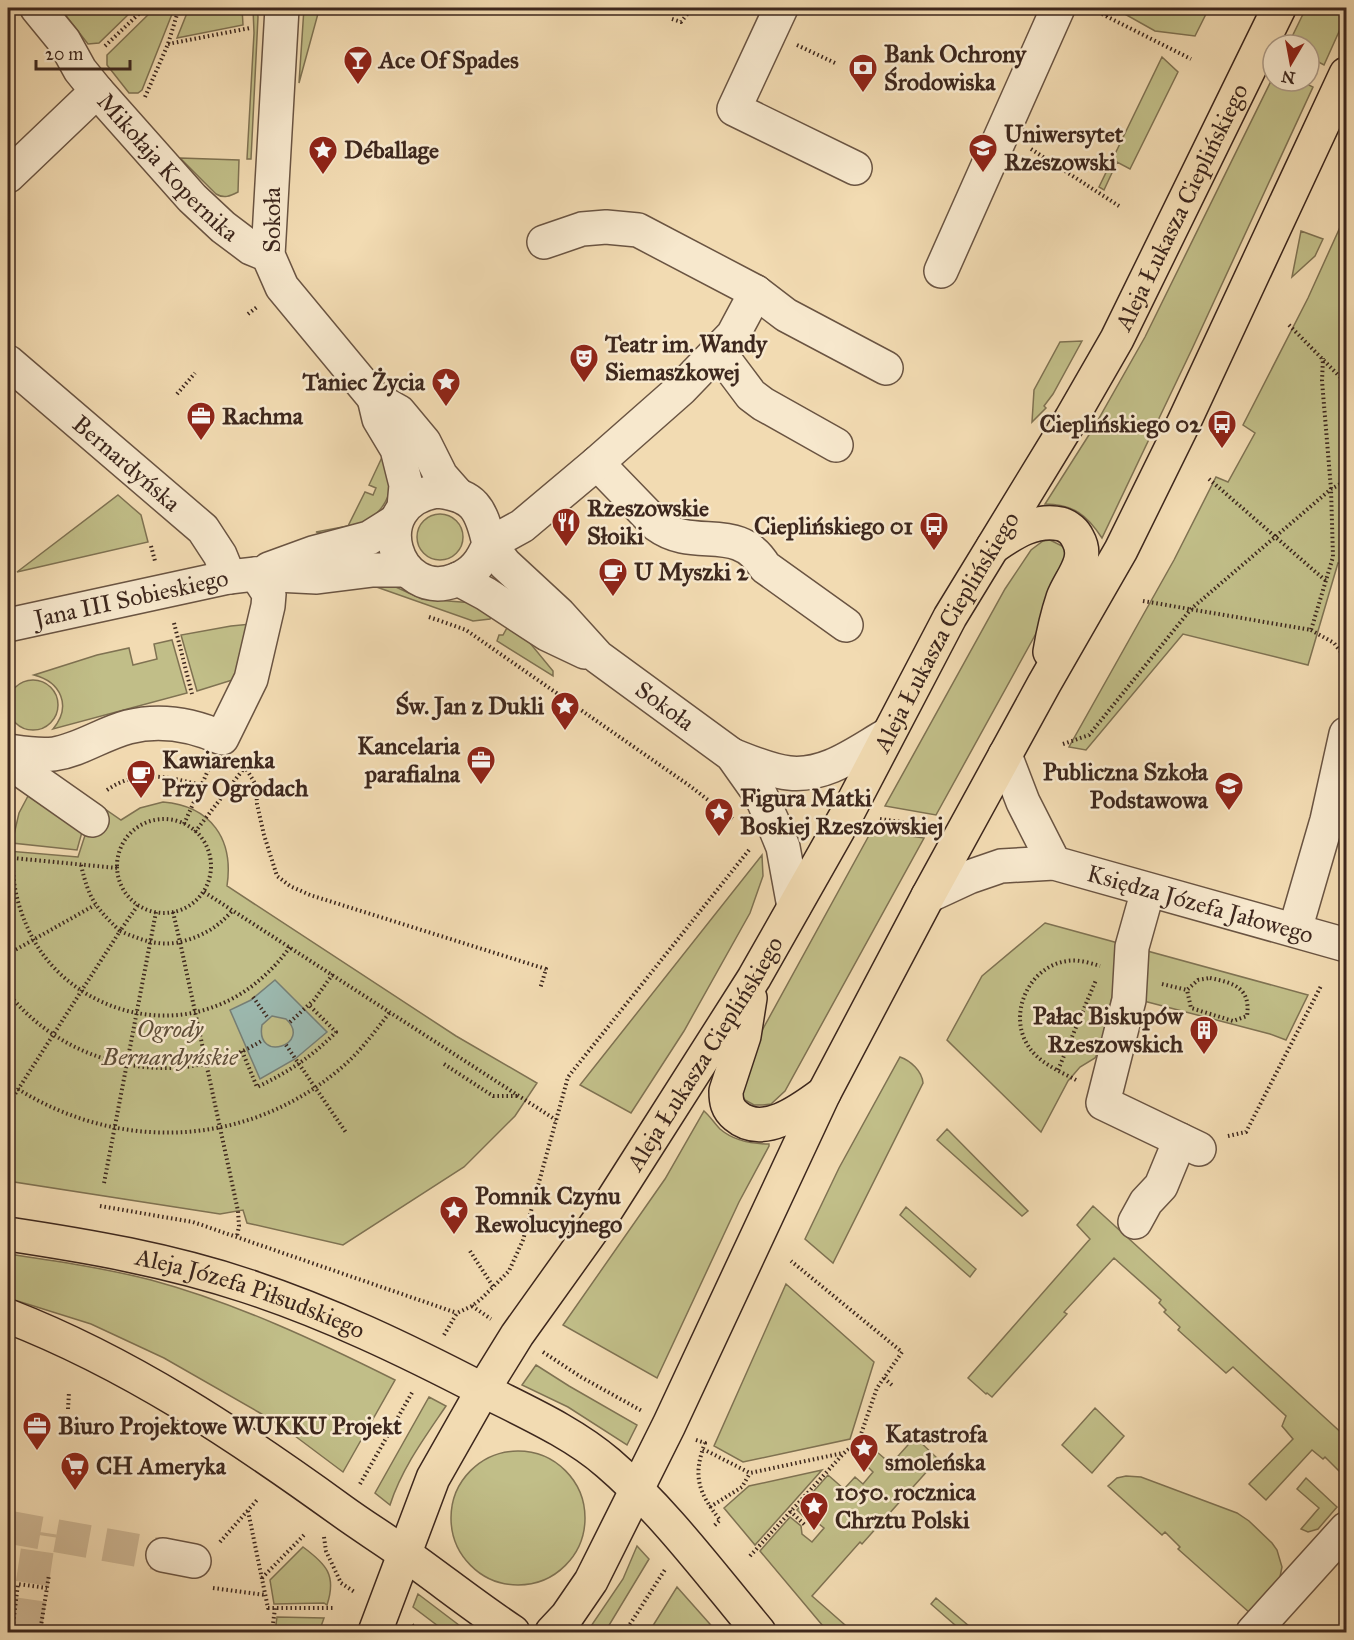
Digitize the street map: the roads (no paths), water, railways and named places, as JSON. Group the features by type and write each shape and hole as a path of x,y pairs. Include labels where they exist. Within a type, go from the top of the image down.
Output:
{"main road":[{"name":"Aleja Łukasza Cieplińskiego","path":"404,1553 433,1478 483,1390 517,1335 605,1212 754,978 847,814 950,618 1117,339 1279,8"},
{"path":"552,1632 567,1616 591,1581 669,1425 824,1093 1005,755 1121,550 1185,422 1347,74"},
{"path":"990,549 1018,530 1044,522 1065,526 1076,534 1083,547 1080,565 1064,597 1053,636 1044,684"},
{"path":"754,978 744,1036 726,1091 726,1100 731,1112 743,1122 774,1123 801,1111 824,1093"},
{"name":"Aleja Józefa Piłsudskiego","path":"8,1234 86,1246 201,1272 247,1286 354,1326 407,1350 569,1435 608,1463 636,1490"},
{"path":"8,1316 62,1339 166,1392 267,1456 513,1632"},
{"path":"636,1490 690,1548 759,1632"},
{"path":"375,1632 404,1553"}],"street":[{"name":"Mikołaja Kopernika","path":"37,8 64,41 88,80 192,198 223,227 251,248 268,255"},
{"name":"Sokoła","path":"282,8 268,255 282,287 374,398 399,412 424,442 441,476 456,493"},
{"path":"781,8 734,109 855,168"},
{"path":"941,271 1058,8"},
{"path":"8,176 88,80"},
{"path":"544,242 582,229 606,227 638,230 756,292 786,315 886,368"},
{"path":"489,544 480,513 469,501 456,493 437,491 426,492 412,500 400,514 394,542 401,563 422,580 438,583 450,582 465,576 479,565 489,544 522,526 681,389 733,335 756,292"},
{"path":"718,351 751,395 836,445"},
{"name":"Bernardyńska","path":"8,362 203,529 220,555 242,575 269,594 251,678 212,734 159,723 127,727 73,750 52,754 8,751"},
{"name":"Sokoła","path":"374,398 379,419 397,449 406,485 400,514"},
{"path":"597,463 657,525 668,533 684,538 710,538 745,544 757,554 765,567 846,625"},
{"name":"Jana III Sobieskiego","path":"8,625 242,575 369,538 400,514"},
{"name":"Sokoła","path":"489,544 505,564 559,614 598,657 732,755 771,770 790,774 809,773 828,768 887,735"},
{"name":"Jana III Sobieskiego","path":"242,575 317,577 374,570 408,570"},
{"name":"Sokoła","path":"458,579 486,594 547,634 598,657"},
{"path":"1295,930 1339,800 1347,734"},
{"name":"Sokoła","path":"732,755 761,796 783,847 794,907"},
{"name":"Księdza Józefa Jałowego","path":"1005,755 1031,820 1054,863"},
{"path":"8,761 98,807"},
{"name":"Księdza Józefa Jałowego","path":"928,896 969,877 1001,866 1054,863 1347,945"},
{"path":"1135,1222 1146,1202 1202,1142 1103,1103 1129,1000 1132,947 1148,890"},
{"path":"1253,1632 1347,1528"}],"water":[{"path":"275,980 327,1032 295,1059 260,1079 230,1010 251,1000","holes":["272,1016 286,1019 292,1028 293,1036 282,1046 274,1047 267,1044 262,1037 262,1025"]}],"tunnel":[{"path":"8,1527 163,1555"},
{"path":"25,1632 40,1532"}],"place":[{"name":"Ace Of Spades","path":"358,86"},
{"name":"Bank Ochrony Środowiska","path":"863,94"},
{"name":"Uniwersytet Rzeszowski","path":"983,174"},
{"name":"Déballage","path":"323,176"},
{"name":"Teatr im. Wandy Siemaszkowej","path":"584,384"},
{"name":"Taniec Życia","path":"446,408"},
{"name":"Rachma","path":"201,442"},
{"name":"Cieplińskiego 02","path":"1222,450"},
{"name":"Rzeszowskie Słoiki","path":"566,548"},
{"name":"Cieplińskiego 01","path":"934,552"},
{"name":"U Myszki 2","path":"613,598"},
{"name":"Św. Jan z Dukli","path":"565,732"},
{"name":"Kancelaria parafialna","path":"481,786"},
{"name":"Kawiarenka Przy Ogrodach","path":"141,800"},
{"name":"Publiczna Szkoła Podstawowa","path":"1229,812"},
{"name":"Figura Matki Boskiej Rzeszowskiej","path":"719,838"},
{"name":"Pałac Biskupów Rzeszowskich","path":"1204,1056"},
{"name":"Pomnik Czynu Rewolucyjnego","path":"454,1236"},
{"name":"Biuro Projektowe WUKKU Projekt","path":"37,1452"},
{"name":"Katastrofa smoleńska","path":"864,1474"},
{"name":"CH Ameryka","path":"75,1492"},
{"name":"1050. rocznica Chrztu Polski","path":"814,1532"}],"park label":[{"name":"Ogrody Bernardyńskie","path":"170,1043"}]}
